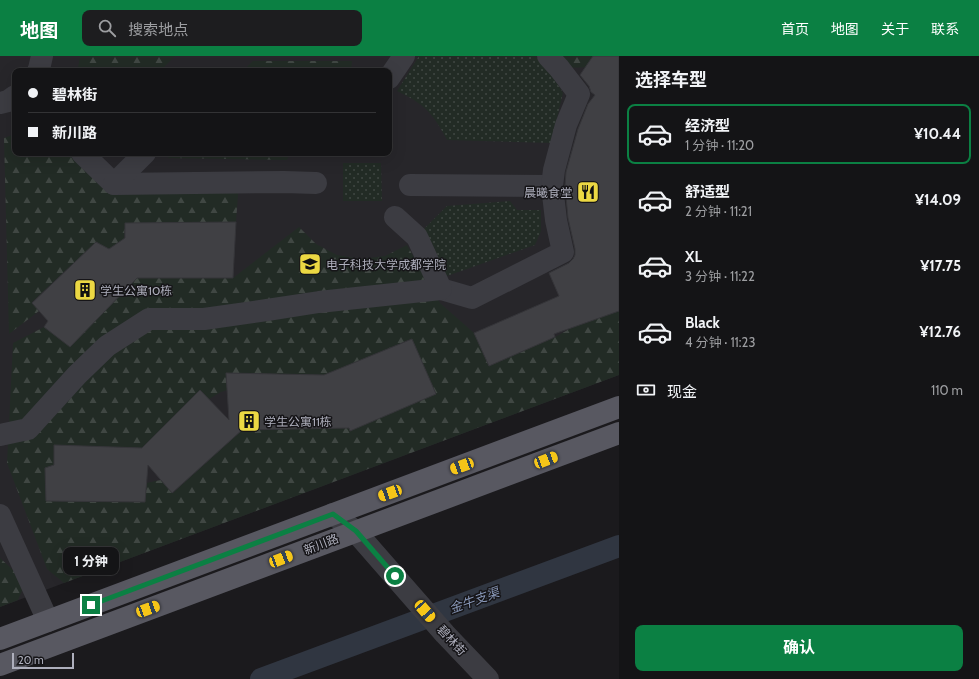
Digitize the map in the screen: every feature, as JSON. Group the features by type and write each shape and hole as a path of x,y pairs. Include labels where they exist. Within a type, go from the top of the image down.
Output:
{"main road":[{"name":"新川路","path":"0,639 619,407"},
{"name":"新川路","path":"0,665 619,433"}],"street":[{"path":"39,68 42,56"},
{"path":"392,74 404,56"},
{"path":"0,435 28,429 77,375 107,346 149,319 204,319 319,302 441,290 472,298 563,252 556,220 552,186 554,170 566,125 579,94 548,56"},
{"path":"0,103 12,98"},
{"path":"85,156 114,184 316,183"},
{"path":"114,184 142,156"},
{"path":"410,185 552,186"},
{"path":"395,217 417,237 441,290"},
{"name":"碧林街","path":"333,514 356,531 445,634 488,679"},
{"path":"0,515 48,621"}],"shaded area":[{"name":"电子科技大学成都学院","path":"0,56 619,56 619,375 0,607"}],"green space":[{"path":"80,56 175,56 163,68 78,68"},
{"path":"419,56 535,56 550,72 563,93 551,143 447,140 427,110 414,100 397,91"},
{"path":"548,56 606,56 599,67 559,68"},
{"path":"253,61 352,61 351,68 246,68"},
{"path":"12,135 12,156 85,156 114,184 239,182 236,222 125,223 124,242 120,241 109,249 96,242 32,302 39,311 9,334 4,138"},
{"path":"169,156 289,156 287,160 168,158"},
{"path":"343,163 381,163 382,201 343,201"},
{"path":"510,201 517,210 541,210 541,231 535,245 447,276 424,229 447,206"},
{"path":"299,227 316,244 337,255 361,259 385,256 407,245 440,303 474,333 489,366 555,337 595,315 619,306 619,375 64,583 47,569 7,463 13,343 44,327 70,346 137,278 233,278","holes":["411,339 436,394 328,428 242,430 173,493 161,480 146,483 145,502 46,501 45,468 54,465 55,445 142,448 200,390 209,399 227,390 226,373 324,375"]},
{"path":"0,558 14,571 23,588 18,600 0,607"}],"building":[{"name":"晨曦食堂","path":"593,56 619,56 619,311 554,334 555,337 489,366 474,333 559,296 549,273 569,263 575,255 568,218 565,186 566,172 578,129 588,104 595,95 591,92 589,86 580,75"},
{"name":"学生公寓10栋","path":"236,222 233,278 137,278 70,347 44,327 48,321 32,303 96,242 109,249 125,238 125,223"},
{"name":"学生公寓11栋","path":"412,339 436,394 350,431 349,428 242,430 172,493 148,465 145,502 46,501 45,468 54,465 54,445 142,448 200,390 229,420 226,373 324,375"}],"waterway":[{"name":"金牛支渠","path":"261,679 619,546"}],"place":[{"name":"晨曦食堂","path":"588,192"},
{"name":"电子科技大学成都学院","path":"310,264"},
{"name":"学生公寓10栋","path":"85,290"},
{"name":"学生公寓11栋","path":"249,421"}],"route":[{"path":"91,605 333,514 356,531 395,576"}]}
